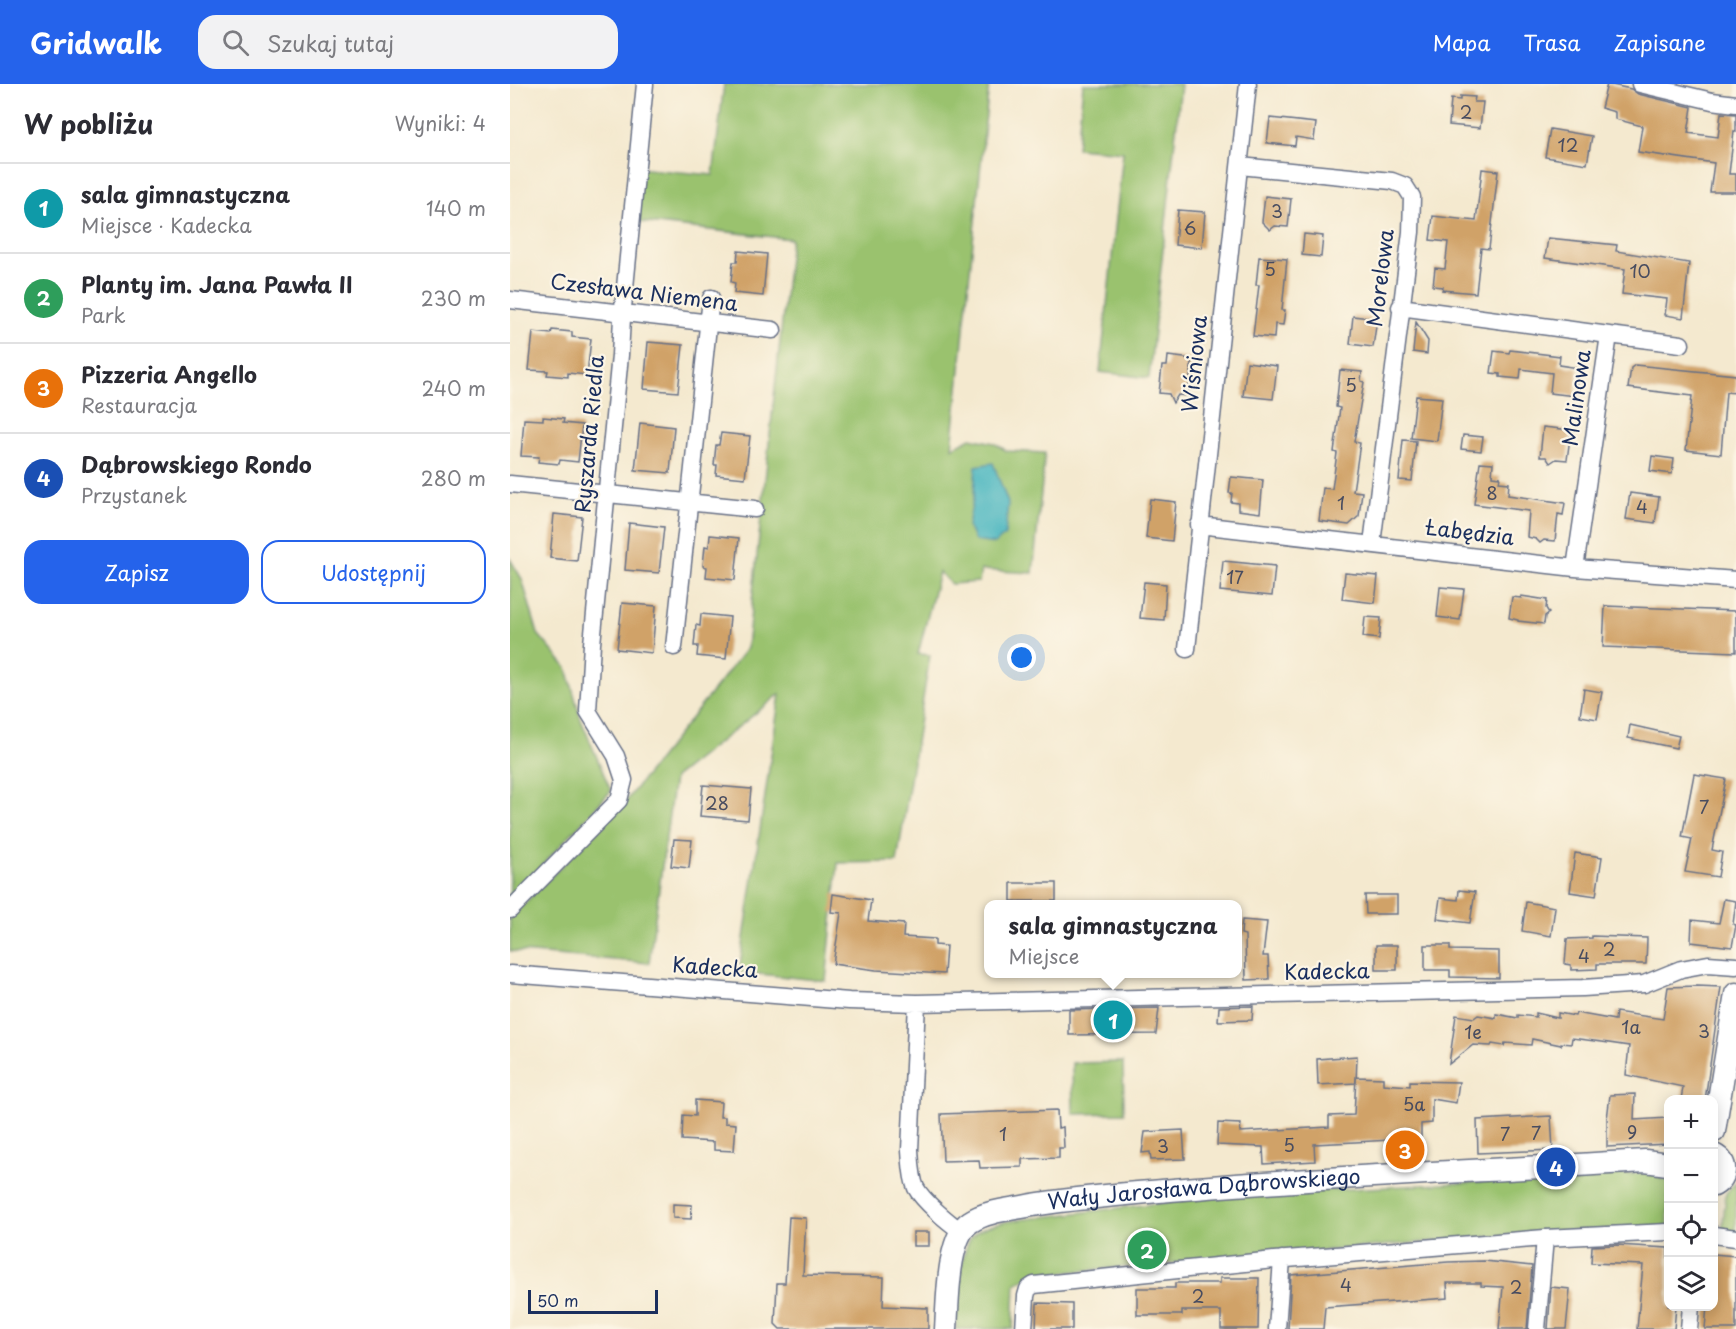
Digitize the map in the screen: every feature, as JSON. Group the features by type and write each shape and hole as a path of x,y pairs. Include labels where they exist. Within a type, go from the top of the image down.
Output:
{"street":[{"name":"Ryszarda Riedla","path":"510,910 619,800 624,780 616,756 588,711 622,313 645,84"},
{"name":"Wiśniowa","path":"1187,649 1248,84"},
{"path":"1640,84 1712,101 1736,104"},
{"name":"Morelowa","path":"1240,166 1392,181 1405,186 1412,197 1411,232 1372,544"},
{"path":"674,647 711,298"},
{"name":"Czesława Niemena","path":"510,300 773,330"},
{"name":"Malinowa","path":"1400,306 1609,335 1575,568"},
{"path":"1609,335 1681,344"},
{"path":"510,484 755,509"},
{"name":"Łabędzia","path":"1199,525 1575,568 1736,580"},
{"name":"Kadecka","path":"510,974 849,1001 916,1003 1583,988 1644,984 1681,969 1708,964 1736,966"},
{"path":"1718,1101 1736,994"},
{"path":"916,1003 910,1150 912,1173 916,1188 949,1223 961,1231 954,1247 946,1329"},
{"name":"Wały Jarosława Dąbrowskiego","path":"961,1231 969,1222 984,1215 1066,1199 1182,1188 1645,1161 1664,1163"},
{"path":"1024,1329 1026,1296 1028,1289 1034,1285 1282,1259 1545,1238 1664,1232"},
{"path":"1718,1236 1736,1238"},
{"path":"1537,1329 1545,1238"},
{"path":"1277,1329 1282,1259"},
{"path":"1689,1329 1691,1311"}],"green space":[{"path":"724,84 989,84 952,448 971,438 994,443 1007,451 1045,453 1033,573 981,570 979,582 951,584 939,572 918,654 930,655 897,862 838,863 826,981 739,972 780,694 674,778 649,963 510,951 510,918 624,803 747,648 791,239 631,221 636,168 713,175"},
{"path":"1083,84 1181,84 1149,378 1100,372 1123,152 1077,148"},
{"path":"510,559 522,579 538,634 567,668 581,720 611,791 510,900 511,881"},
{"path":"1123,1062 1124,1113 1073,1114 1072,1063"},
{"path":"1661,1172 1660,1179 1664,1179 1664,1227 1545,1232 1042,1274 1024,1279 1015,1285 1013,1329 956,1329 960,1279 965,1252 974,1234 982,1229 1009,1221 1220,1196"},
{"path":"1736,1182 1736,1233 1722,1231 1726,1193"}],"water":[{"path":"993,463 1008,503 1005,535 995,544 975,541 968,526 976,466"}],"building":[{"path":"1607,84 1692,107 1688,133 1718,137 1721,113 1736,114 1736,132 1734,131 1729,174 1736,174 1736,192 1710,192 1714,163 1638,152 1642,126 1615,119 1615,112 1601,108"},
{"path":"1460,96 1475,97 1474,102 1483,102 1480,128 1449,125 1451,99 1460,100"},
{"path":"1270,118 1316,123 1314,140 1296,137 1295,146 1267,143"},
{"path":"1550,129 1592,136 1587,164 1545,157"},
{"path":"1482,169 1498,171 1489,249 1481,248 1476,293 1442,290 1443,287 1433,286 1435,268 1445,269 1448,242 1430,240 1433,216 1476,221"},
{"path":"1265,196 1291,199 1288,227 1275,226 1270,230 1262,222"},
{"path":"1178,210 1205,212 1202,248 1175,245"},
{"path":"1304,234 1323,236 1321,257 1302,255"},
{"path":"1548,238 1617,245 1616,251 1689,263 1683,318 1665,315 1667,299 1622,294 1625,269 1545,258"},
{"path":"738,251 767,254 763,296 734,293 735,283 731,282 733,262 737,262"},
{"path":"1259,257 1287,259 1282,310 1285,310 1283,325 1275,324 1274,338 1253,336 1259,285 1256,285"},
{"path":"1353,316 1377,319 1373,347 1350,344"},
{"path":"1416,322 1428,341 1427,354 1413,352"},
{"path":"552,330 572,332 572,337 591,339 587,375 568,373 568,377 547,375 548,371 529,370 533,332 551,334"},
{"path":"648,342 683,345 678,392 644,389"},
{"path":"1510,350 1560,356 1559,365 1578,368 1575,396 1550,393 1552,373 1521,369 1520,379 1500,377 1500,374 1491,373 1494,351 1509,353"},
{"path":"1168,356 1192,359 1188,396 1178,395 1173,403 1169,394 1159,393 1162,366 1167,366"},
{"path":"1247,362 1277,366 1273,399 1243,396"},
{"path":"1635,365 1736,375 1736,393 1726,392 1721,454 1686,450 1692,396 1628,388 1631,368"},
{"path":"1340,370 1362,372 1361,381 1364,382 1354,442 1360,443 1353,491 1362,492 1359,516 1349,525 1319,521 1323,488 1332,489 1337,453 1334,452 1340,408 1336,407"},
{"path":"1416,396 1442,398 1437,441 1411,438"},
{"path":"543,417 564,419 563,423 582,425 578,462 560,460 559,464 538,462 539,457 521,456 524,419 543,420"},
{"path":"640,423 674,427 670,473 635,470"},
{"path":"1543,427 1571,430 1567,460 1556,459 1550,463 1546,457 1540,457"},
{"path":"721,433 750,436 745,478 716,475 717,465 714,465 716,445 719,445"},
{"path":"1463,435 1483,437 1481,451 1461,449"},
{"path":"1403,440 1416,441 1412,481 1399,480"},
{"path":"1652,456 1674,459 1672,474 1650,471"},
{"path":"1480,462 1493,463 1492,476 1500,477 1499,482 1509,483 1508,495 1565,503 1563,515 1558,514 1555,541 1544,540 1540,543 1536,539 1527,537 1529,511 1474,504"},
{"path":"1231,477 1263,480 1260,513 1238,510 1238,503 1231,502 1232,493 1229,493"},
{"path":"1630,493 1659,497 1655,523 1626,519"},
{"path":"1150,499 1176,502 1172,541 1146,538"},
{"path":"554,514 582,517 577,561 550,558"},
{"path":"629,523 664,527 659,573 625,570"},
{"path":"710,535 739,538 735,580 706,577 707,567 703,566 705,546 709,547"},
{"path":"1223,561 1275,566 1272,596 1220,591"},
{"path":"1345,573 1378,576 1375,603 1342,599"},
{"path":"1144,582 1166,584 1164,620 1140,618"},
{"path":"1440,587 1464,589 1460,620 1437,617"},
{"path":"1521,596 1547,600 1546,608 1549,613 1545,616 1544,624 1509,618 1512,597 1521,598"},
{"path":"622,603 656,606 652,653 617,649"},
{"path":"1605,606 1736,611 1736,652 1603,647"},
{"path":"701,614 730,617 726,659 697,656 698,646 694,646 696,625 700,626"},
{"path":"1365,617 1381,618 1379,639 1363,637"},
{"path":"1584,689 1602,692 1597,719 1580,716"},
{"path":"1630,725 1679,736 1676,748 1628,738"},
{"path":"1694,774 1726,779 1712,850 1722,852 1718,877 1685,872 1692,839 1682,837"},
{"path":"703,785 751,789 748,820 700,816"},
{"path":"674,839 692,840 689,868 671,866"},
{"path":"1575,853 1602,857 1596,896 1570,892"},
{"path":"1011,883 1056,883 1056,900 1011,900"},
{"path":"1459,890 1475,892 1470,923 1437,919 1440,898 1458,900"},
{"path":"833,894 871,900 868,921 904,924 903,937 935,939 935,945 946,946 944,974 876,970 833,964 841,913 831,912"},
{"path":"1365,895 1397,895 1397,914 1366,914"},
{"path":"1724,899 1736,901 1733,924 1736,925 1732,947 1691,942 1692,920 1719,923"},
{"path":"1526,902 1555,907 1551,936 1522,931"},
{"path":"1242,920 1267,922 1263,956 1268,956 1269,979 1246,980 1245,935 1242,934"},
{"path":"1592,936 1647,938 1646,964 1597,964 1597,969 1571,970 1571,965 1565,964 1567,939 1592,938"},
{"path":"1376,945 1397,945 1397,970 1376,970"},
{"path":"1425,945 1450,945 1450,950 1499,951 1499,978 1450,977 1450,970 1425,970"},
{"path":"1668,987 1721,987 1706,1095 1682,1095 1683,1087 1626,1075 1629,1046 1572,1038 1571,1044 1561,1043 1561,1045 1532,1039 1531,1045 1505,1043 1504,1046 1473,1045 1449,1064 1456,1015 1496,1018 1496,1014 1518,1018 1518,1015 1536,1017 1536,1013 1558,1018 1558,1013 1575,1016 1576,1013 1615,1020 1616,1012 1663,1019"},
{"path":"1253,1006 1252,1020 1218,1021 1219,1007"},
{"path":"1159,1008 1156,1034 1069,1035 1069,1010"},
{"path":"1357,1056 1356,1083 1318,1085 1317,1059"},
{"path":"1356,1077 1383,1078 1383,1084 1410,1086 1410,1081 1459,1082 1456,1103 1432,1099 1432,1123 1421,1124 1421,1156 1389,1157 1390,1140 1314,1144 1315,1161 1264,1164 1263,1147 1217,1145 1218,1123 1241,1124 1240,1132 1329,1127 1329,1116 1354,1115"},
{"path":"1635,1094 1634,1120 1664,1118 1664,1144 1607,1147 1610,1095"},
{"path":"695,1100 721,1102 720,1117 725,1117 725,1123 736,1124 734,1151 714,1150 714,1142 682,1140 683,1115 695,1116"},
{"path":"1057,1110 1058,1128 1063,1127 1064,1148 1059,1148 1059,1158 1022,1159 1022,1167 980,1168 979,1160 943,1161 941,1114"},
{"path":"1551,1116 1553,1150 1478,1153 1477,1120"},
{"path":"1183,1130 1185,1159 1151,1160 1150,1152 1142,1153 1145,1132"},
{"path":"673,1204 692,1205 691,1219 673,1218"},
{"path":"789,1217 806,1218 803,1275 884,1277 883,1306 928,1308 928,1329 780,1329 775,1324 777,1283 785,1283"},
{"path":"913,1232 929,1232 929,1246 913,1246"},
{"path":"1592,1246 1664,1248 1664,1311 1676,1311 1674,1329 1637,1329 1643,1265 1591,1263"},
{"path":"1718,1254 1736,1256 1736,1329 1705,1329 1707,1311 1718,1311"},
{"path":"1484,1261 1532,1266 1527,1329 1499,1329 1503,1287 1481,1286 1481,1283 1447,1283 1448,1298 1325,1307 1323,1329 1288,1329 1291,1275"},
{"path":"1220,1278 1259,1278 1258,1329 1221,1329 1221,1311 1182,1311 1182,1315 1137,1315 1137,1288 1175,1288 1175,1283 1220,1283"},
{"path":"1551,1287 1570,1289 1566,1329 1548,1329"},
{"path":"1037,1303 1072,1304 1072,1329 1036,1329"}],"place":[{"name":"sala gimnastyczna","path":"1113,1020"},
{"name":"Pizzeria Angello","path":"1405,1150"},
{"name":"Dąbrowskiego Rondo","path":"1556,1167"},
{"name":"Planty im. Jana Pawła II","path":"1147,1250"}]}
